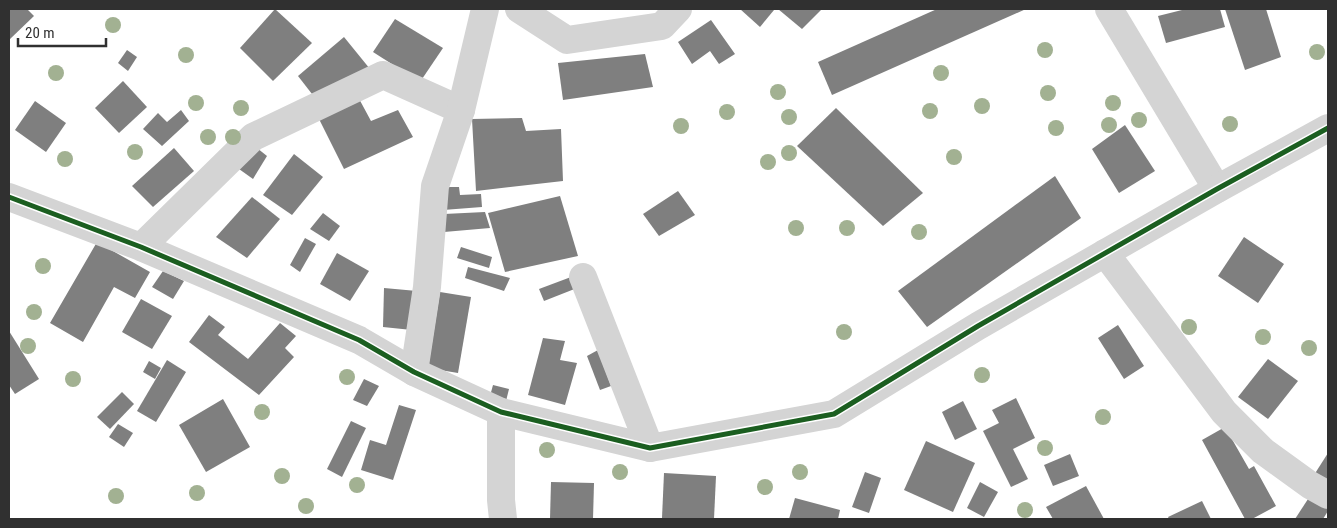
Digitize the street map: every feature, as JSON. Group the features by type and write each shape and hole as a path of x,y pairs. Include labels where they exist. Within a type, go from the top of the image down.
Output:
{"street":[{"path":"414,372 426,286 435,186 461,110 485,9"},
{"path":"520,9 567,40 662,26 678,9"},
{"path":"1109,9 1217,189"},
{"path":"141,247 253,137 383,75 461,110"},
{"path":"9,197 141,247 359,340 414,372 501,412 650,448 834,414 978,326 1217,189 1328,128"},
{"path":"1105,253 1224,412 1263,451 1310,486 1328,495"},
{"path":"583,277 650,448"},
{"path":"501,412 501,500 503,519"}],"building":[{"path":"9,9 27,9 34,16 9,40"},
{"path":"275,9 312,43 273,81 240,48"},
{"path":"740,9 773,9 774,10 760,27"},
{"path":"778,9 822,9 802,29"},
{"path":"937,9 1026,9 832,95 818,62"},
{"path":"1186,9 1220,9 1225,27 1166,43 1158,16"},
{"path":"1225,9 1266,9 1281,57 1245,70"},
{"path":"395,19 443,48 420,82 373,52"},
{"path":"711,20 735,54 719,64 710,51 692,64 678,42"},
{"path":"344,37 370,69 319,103 298,76"},
{"path":"127,50 137,57 128,71 118,63"},
{"path":"645,54 653,87 563,100 558,63"},
{"path":"123,81 147,107 119,133 95,108"},
{"path":"357,95 371,121 398,110 413,137 344,169 317,115"},
{"path":"35,101 66,123 46,152 15,130"},
{"path":"836,108 923,193 883,226 797,146"},
{"path":"181,110 189,121 162,146 143,129 158,113 167,122"},
{"path":"522,118 526,131 561,129 563,181 476,191 472,119"},
{"path":"1125,125 1155,171 1119,193 1092,149"},
{"path":"174,148 194,171 153,207 132,186"},
{"path":"257,148 267,156 253,179 239,169"},
{"path":"294,154 323,177 292,215 263,195"},
{"path":"1055,176 1081,218 927,327 898,291"},
{"path":"443,187 459,187 460,195 481,194 482,207 443,210"},
{"path":"678,191 695,215 659,236 643,214"},
{"path":"560,196 578,256 505,272 488,213"},
{"path":"252,197 280,219 247,258 216,237"},
{"path":"485,212 490,228 444,232 444,214"},
{"path":"323,213 340,226 329,241 310,229"},
{"path":"1244,237 1284,264 1258,303 1218,276"},
{"path":"305,238 316,244 300,272 290,265"},
{"path":"97,242 150,272 135,298 114,287 83,342 50,323"},
{"path":"461,247 492,257 489,268 457,258"},
{"path":"337,253 369,271 350,301 320,284"},
{"path":"468,267 510,278 504,291 465,278"},
{"path":"163,271 184,281 173,299 152,287"},
{"path":"571,277 577,288 544,301 539,289"},
{"path":"384,288 417,291 412,330 383,327"},
{"path":"440,292 471,297 458,373 428,368"},
{"path":"141,299 172,316 152,349 122,332"},
{"path":"209,315 225,327 218,335 248,359 280,323 296,336 285,348 294,357 259,395 189,342"},
{"path":"1118,325 1144,366 1124,379 1098,338"},
{"path":"9,331 39,379 15,394 9,385"},
{"path":"543,338 565,341 560,360 577,363 565,405 528,395"},
{"path":"598,350 611,386 600,390 587,356"},
{"path":"1268,359 1298,381 1268,419 1238,397"},
{"path":"167,360 186,372 156,422 137,411"},
{"path":"149,361 161,368 155,379 143,372"},
{"path":"364,379 379,386 367,406 353,400"},
{"path":"493,385 509,389 506,401 490,396"},
{"path":"122,392 134,404 110,429 97,417"},
{"path":"1016,398 1035,438 1013,449 1028,479 1011,487 983,431 999,423 992,410"},
{"path":"223,399 250,447 206,472 179,425"},
{"path":"963,401 977,429 955,440 942,412"},
{"path":"399,405 416,410 393,480 361,470 370,440 386,445"},
{"path":"351,421 366,428 342,477 327,469"},
{"path":"118,424 133,433 124,447 109,437"},
{"path":"1225,427 1249,469 1254,466 1276,506 1252,519 1245,519 1202,440"},
{"path":"926,441 975,463 953,512 904,490"},
{"path":"1328,453 1328,484 1314,475"},
{"path":"1070,454 1079,476 1053,486 1044,465"},
{"path":"865,472 881,478 869,513 852,507"},
{"path":"664,473 716,476 714,519 662,518"},
{"path":"551,482 594,483 593,519 550,519"},
{"path":"980,482 998,492 984,517 967,508"},
{"path":"1086,486 1104,519 1053,519 1046,507"},
{"path":"1310,496 1328,507 1328,511 1323,519 1295,519"},
{"path":"795,498 840,510 838,519 789,519"},
{"path":"1202,501 1211,519 1169,519 1168,517"}],"cycle path":[{"path":"9,197 141,247 359,340 414,372 501,412 650,448 834,414 978,326 1217,189 1328,128"}]}
